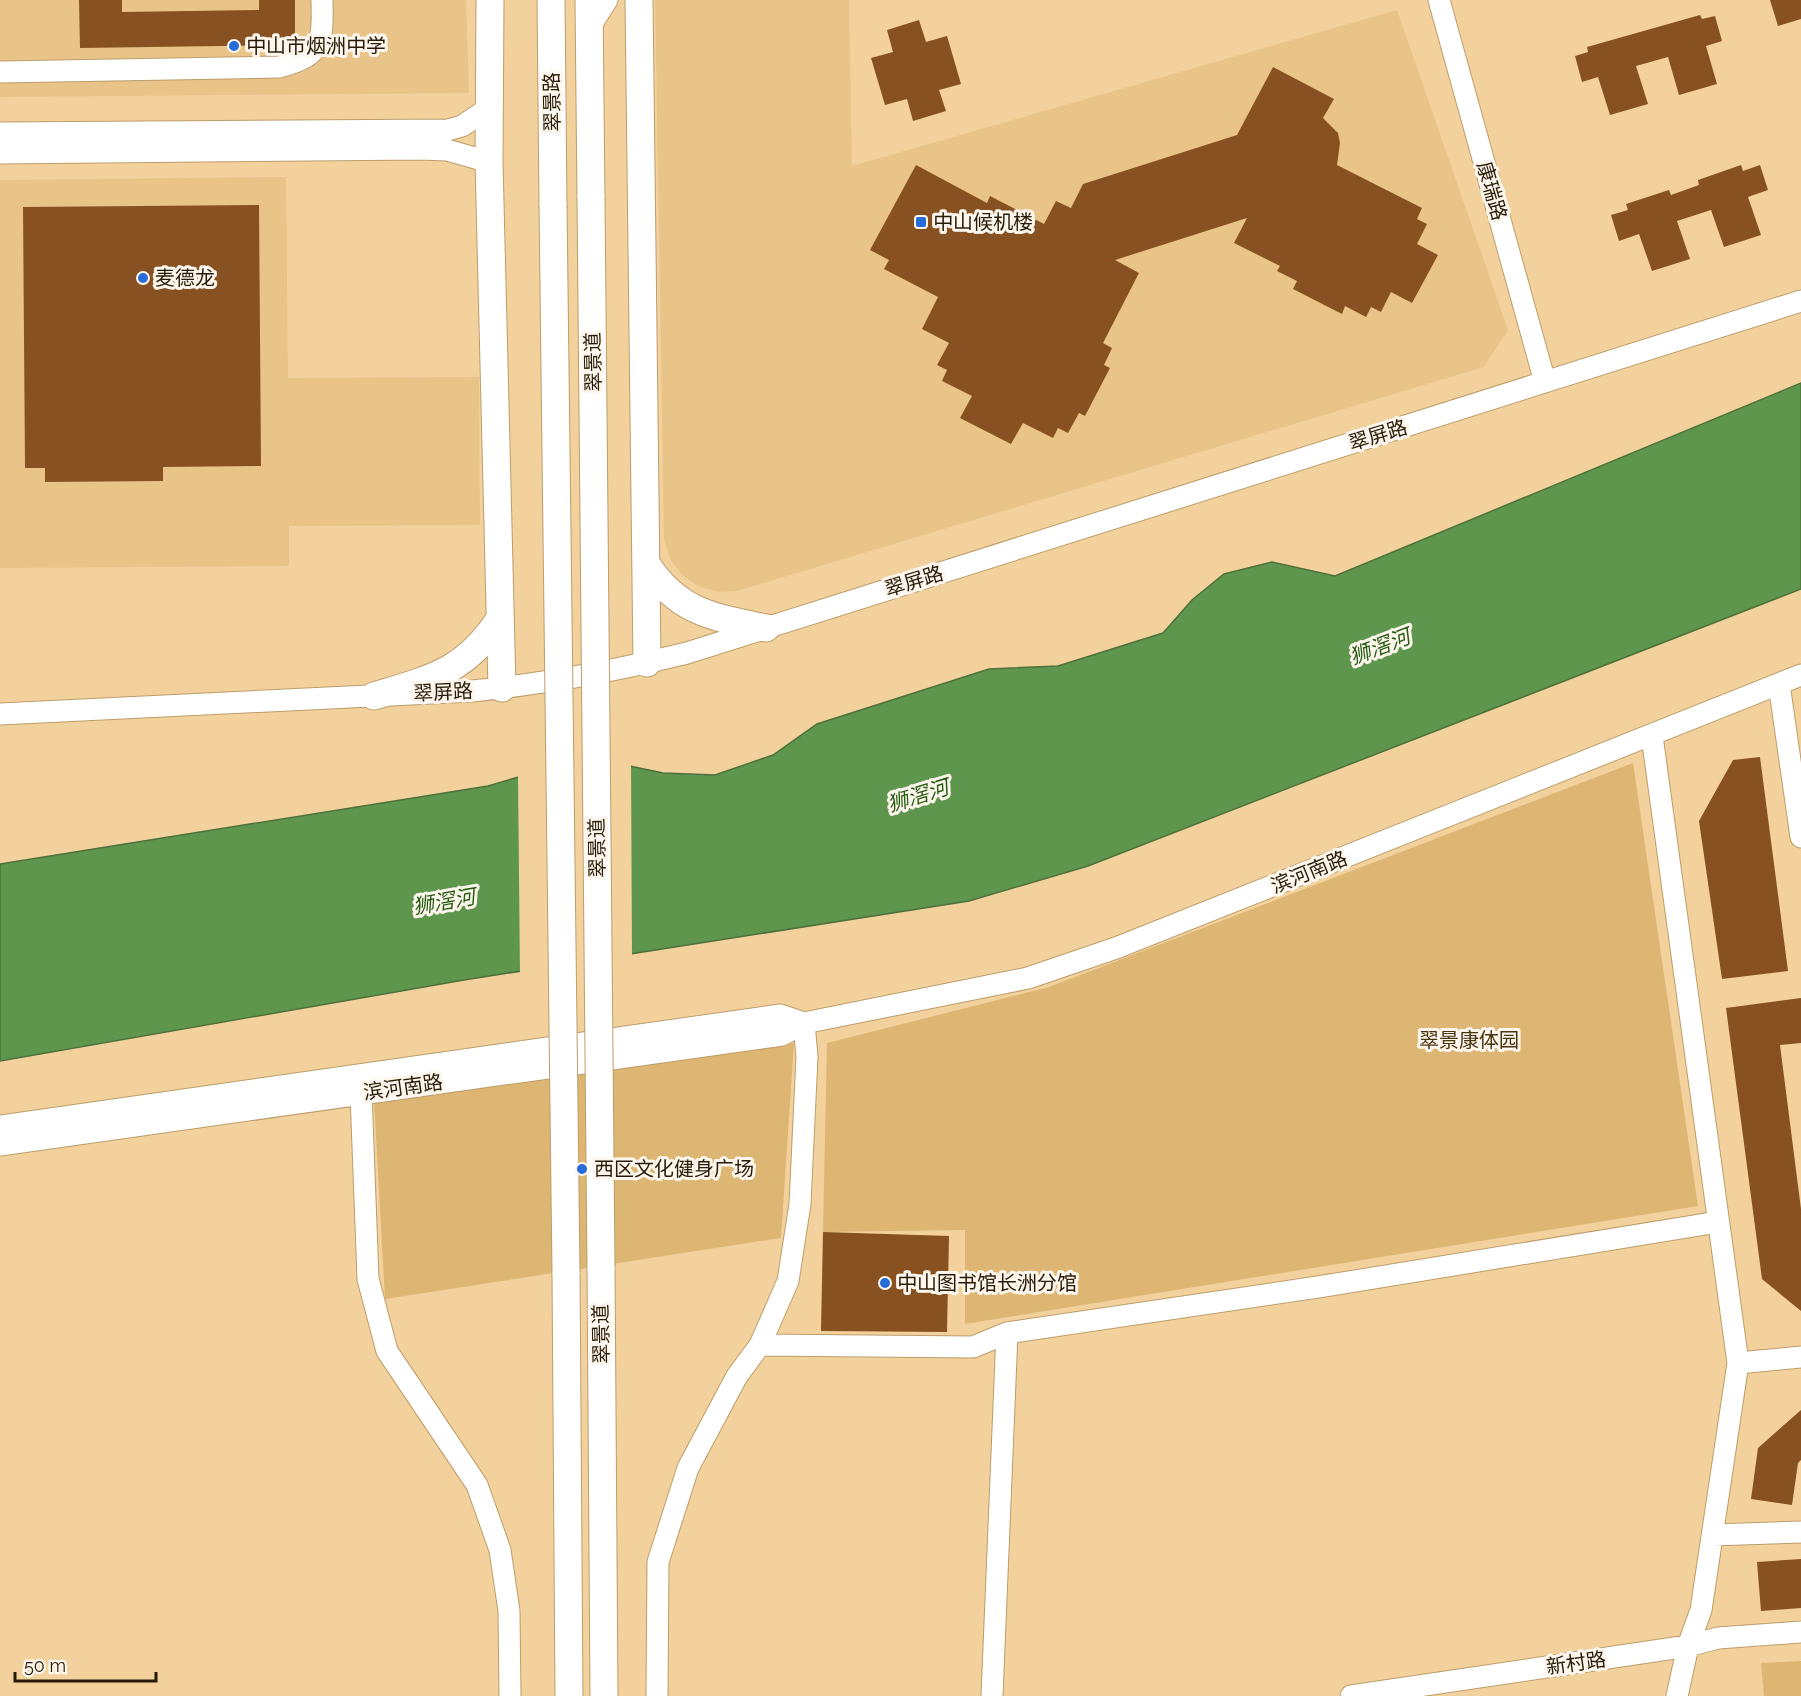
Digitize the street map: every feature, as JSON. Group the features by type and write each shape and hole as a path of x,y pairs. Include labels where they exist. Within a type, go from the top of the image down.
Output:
{"main road":[{"path":"490,0 489,162 502,688"},
{"name":"翠景路","path":"551,0 569,1696"},
{"name":"翠景道","path":"589,0 604,1696"},
{"path":"639,0 647,663"},
{"path":"647,565 669,593 698,612 766,628"},
{"path":"374,696 434,678 454,669 479,647 499,620"}],"street":[{"path":"0,72 279,67 299,62 317,48 323,34 322,0"},
{"path":"589,28 607,0"},
{"name":"康瑞路","path":"1439,0 1545,382"},
{"path":"0,133 448,130 462,126 489,108"},
{"path":"0,153 420,149 463,153 489,162"},
{"name":"翠屏路","path":"0,714 502,688 581,677 647,663 766,628 1801,301"},
{"name":"滨河南路","path":"0,1145 358,1083 780,1015 804,1023 1028,978 1116,948 1801,675"},
{"path":"1779,684 1801,837"},
{"path":"1652,736 1738,1363 1701,1610 1688,1646 1677,1696"},
{"path":"657,1696 658,1562 688,1468 737,1376 760,1345 788,1281 800,1204 807,1057 804,1023"},
{"path":"358,1083 368,1279 387,1351 477,1485 500,1550 509,1611 510,1696"},
{"name":"滨河南路","path":"0,1126 358,1083"},
{"path":"760,1345 973,1347 1007,1333 1318,1287 1718,1222"},
{"path":"992,1696 1007,1333"},
{"path":"1738,1363 1801,1357"},
{"path":"1712,1535 1801,1532"},
{"name":"新村路","path":"1351,1696 1688,1646 1718,1638 1801,1632"}],"shaded area":[{"name":"中山市烟洲中学","path":"0,0 466,0 469,93 0,97"},
{"path":"655,0 849,0 852,166 1397,10 1508,330 1484,367 737,591 718,592 698,586 682,575 670,559 664,540"},
{"name":"麦德龙","path":"286,177 288,378 479,377 480,525 289,526 289,566 0,568 0,180"}],"green space":[{"name":"翠景康体园","path":"1633,763 1698,1206 965,1324 965,1230 823,1232 827,1043 1049,987"},
{"name":"西区文化健身广场","path":"794,1043 781,1238 385,1299 374,1100"},
{"path":"1801,1661 1801,1696 1764,1696 1761,1663"}],"water":[{"name":"狮滘河","path":"1801,383 1801,589 1088,866 969,901 464,980 0,1061 0,864 488,786 587,757 663,773 715,775 773,755 817,724 989,669 1058,666 1163,633 1192,600 1224,574 1272,562 1335,576"}],"pier":[{"path":"587,754 631,763 632,957 520,975 518,774"}],"building":[{"path":"79,0 122,0 122,12 259,10 259,0 295,0 295,45 80,48"},
{"path":"1770,0 1801,0 1801,19 1778,26"},
{"path":"1700,15 1702,19 1715,16 1722,41 1706,46 1717,84 1679,95 1668,57 1636,66 1648,104 1610,115 1598,77 1582,82 1575,56 1588,52 1587,47"},
{"path":"919,20 926,42 947,36 961,84 939,90 946,111 913,121 907,99 885,105 871,58 893,52 887,30"},
{"path":"1273,67 1334,99 1323,118 1338,133 1340,143 1337,165 1422,208 1417,219 1427,224 1417,244 1438,255 1412,303 1391,292 1381,312 1371,307 1366,317 1345,306 1342,314 1293,289 1297,281 1277,271 1280,266 1234,243 1247,218 1115,260 1139,273 1103,343 1112,348 1104,365 1110,368 1085,416 1079,413 1068,433 1058,428 1053,438 1023,423 1011,444 960,418 972,396 942,381 947,370 937,365 949,343 922,329 938,297 884,269 889,260 870,250 916,165 987,203 990,196 1044,224 1056,201 1071,208 1083,184 1237,135"},
{"path":"1741,165 1743,171 1760,165 1768,190 1748,197 1761,235 1724,247 1711,210 1677,221 1690,259 1652,271 1639,234 1619,241 1611,215 1628,210 1626,204 1669,190 1671,195 1699,185 1698,180"},
{"path":"259,205 261,466 163,467 163,481 45,482 45,468 25,468 23,207"},
{"path":"1760,757 1788,971 1722,979 1699,821 1733,760"},
{"path":"1801,998 1801,1043 1780,1045 1801,1209 1801,1311 1762,1279 1726,1008"},
{"name":"中山图书馆长洲分馆","path":"823,1232 949,1236 947,1332 821,1331"},
{"path":"1801,1410 1801,1460 1798,1463 1792,1505 1751,1499 1758,1448"},
{"path":"1801,1559 1801,1608 1761,1611 1757,1562"}],"place":[{"name":"中山市烟洲中学","path":"234,46"},
{"name":"中山候机楼","path":"921,222"},
{"name":"麦德龙","path":"143,278"},
{"name":"西区文化健身广场","path":"582,1169"},
{"name":"中山图书馆长洲分馆","path":"885,1283"}]}
